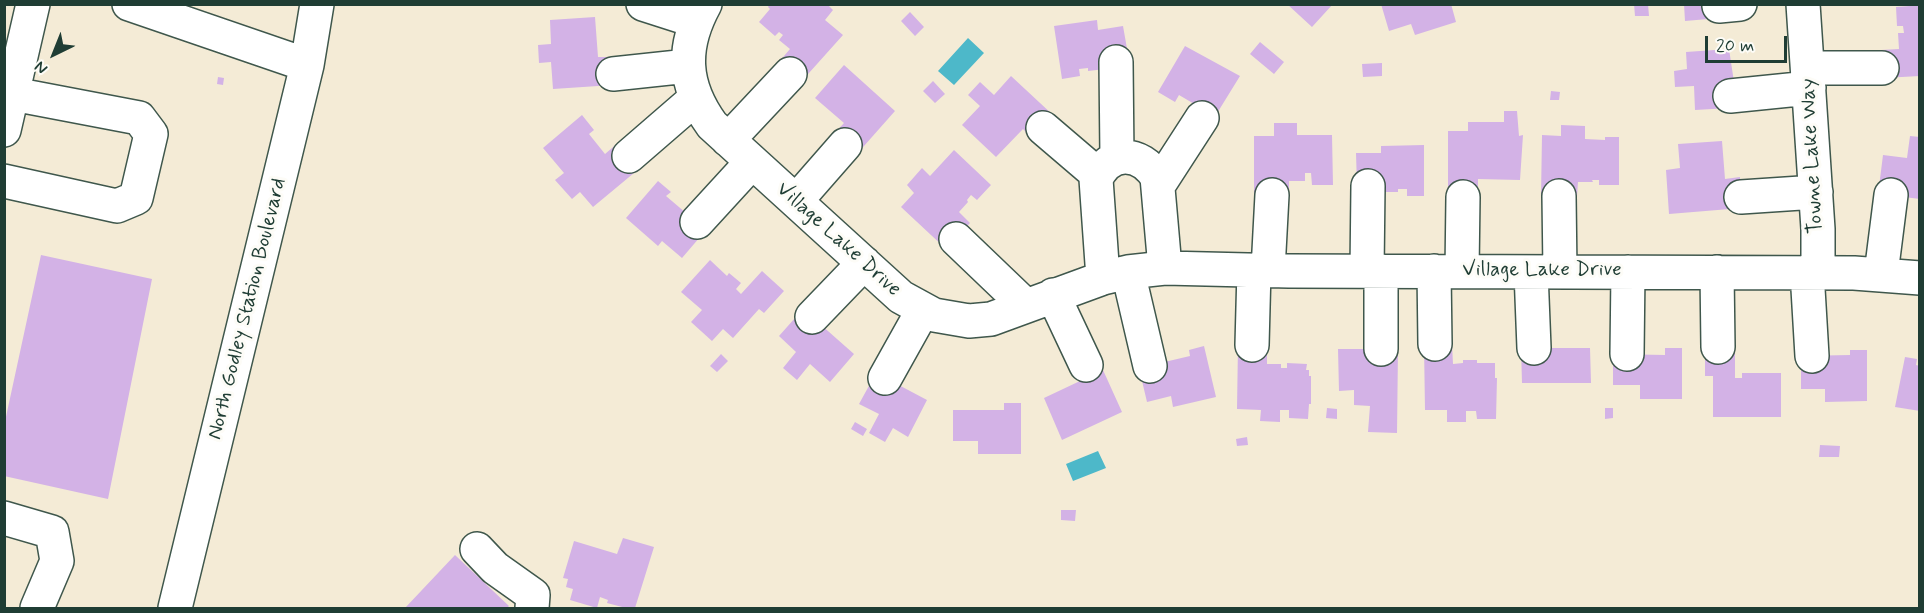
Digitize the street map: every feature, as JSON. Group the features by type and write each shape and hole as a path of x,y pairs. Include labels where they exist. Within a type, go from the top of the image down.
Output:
{"street":[{"path":"4,130 12,73 33,4"},
{"path":"129,4 307,65"},
{"path":"643,4 700,13"},
{"name":"Towne Lake Way","path":"1803,4 1816,192 1812,356"},
{"name":"North Godley Station Boulevard","path":"175,609 307,65 314,6"},
{"name":"Village Lake Drive","path":"700,13 690,43 688,66 696,98 712,125 902,297 922,310 946,319 969,321 992,319 1115,275 1165,268 1813,273 1881,274 1920,278"},
{"path":"1116,62 1107,167 1095,184 1115,275 1150,366"},
{"path":"613,74 688,66"},
{"path":"1730,96 1809,78 1882,68"},
{"path":"4,181 117,207 136,198 152,134 139,118 12,73"},
{"path":"697,222 790,74"},
{"path":"629,156 696,98"},
{"path":"1158,186 1202,118"},
{"path":"1043,128 1107,167"},
{"path":"796,201 845,145"},
{"path":"1107,167 1132,158 1146,164 1157,177 1165,268"},
{"path":"1368,186 1381,349"},
{"path":"1741,197 1816,192"},
{"path":"1252,345 1272,195"},
{"path":"1881,274 1892,195"},
{"path":"1533,348 1559,196"},
{"path":"1435,344 1463,197"},
{"path":"956,239 1039,301 1086,365"},
{"path":"812,317 864,263"},
{"path":"1627,354 1628,272"},
{"path":"1717,272 1718,347"},
{"path":"885,378 922,310"},
{"path":"4,518 52,532 57,561 37,609"},
{"path":"477,549 495,568 533,595 532,609"}],"water":[{"path":"968,38 984,53 954,85 938,71"},
{"path":"1098,451 1106,468 1073,481 1066,464"}],"building":[{"path":"770,4 827,4 833,10 825,20 843,35 800,83 778,63 790,49 779,40 783,35 779,32 775,36 759,22 770,9 768,7"},
{"path":"1287,4 1333,4 1312,27"},
{"path":"1381,4 1451,4 1456,22 1415,35 1411,24 1389,31"},
{"path":"1634,4 1648,4 1649,16 1635,16"},
{"path":"1684,4 1719,4 1720,18 1685,21"},
{"path":"1910,4 1920,4 1920,76 1883,78 1881,50 1899,49 1898,33 1904,33 1903,26 1897,26 1896,7 1910,6"},
{"path":"910,12 924,27 915,36 901,21"},
{"path":"595,17 598,57 612,57 613,85 553,89 551,62 539,63 538,45 551,44 550,20"},
{"path":"1097,20 1098,30 1123,26 1129,60 1105,69 1088,71 1088,68 1079,69 1080,76 1062,79 1054,26"},
{"path":"1260,42 1284,62 1274,74 1250,54"},
{"path":"1185,46 1240,76 1211,123 1196,105 1179,95 1175,102 1158,92"},
{"path":"1729,49 1734,82 1730,108 1695,110 1694,86 1675,87 1674,71 1687,69 1686,52"},
{"path":"1382,63 1382,76 1363,77 1362,64"},
{"path":"844,65 895,111 856,155 833,135 844,123 815,98"},
{"path":"1011,76 1054,116 1033,139 1023,129 996,157 962,125 980,106 968,95 980,82 994,95"},
{"path":"218,77 224,78 223,85 217,84"},
{"path":"933,81 945,94 935,103 923,91"},
{"path":"1551,91 1560,92 1559,100 1550,100"},
{"path":"1504,111 1517,111 1519,136 1523,135 1520,180 1478,179 1478,197 1448,196 1448,131 1468,131 1468,122 1504,122"},
{"path":"582,115 594,130 589,134 605,154 619,142 640,168 593,207 580,192 572,199 555,180 564,173 543,148"},
{"path":"1274,123 1297,123 1297,135 1332,135 1333,185 1312,185 1311,173 1305,173 1305,181 1289,181 1289,195 1254,195 1254,136 1274,136"},
{"path":"1561,125 1585,126 1585,139 1605,140 1605,137 1619,137 1619,185 1599,185 1599,180 1592,180 1593,182 1578,182 1577,196 1541,196 1542,135 1561,136"},
{"path":"1910,136 1920,137 1920,199 1904,197 1879,187 1883,155 1907,158"},
{"path":"1722,141 1725,179 1740,177 1742,208 1669,214 1666,170 1680,168 1678,144"},
{"path":"1424,145 1424,196 1407,196 1407,189 1398,189 1398,192 1381,192 1357,186 1356,153 1381,153 1381,146"},
{"path":"954,150 991,185 977,200 971,195 967,200 968,202 959,212 970,223 946,249 901,207 914,193 907,185 922,168 930,176"},
{"path":"658,181 671,192 666,196 706,230 682,258 662,241 658,246 626,218"},
{"path":"41,255 152,279 108,499 4,476 4,426"},
{"path":"710,260 727,276 729,273 741,283 736,289 741,294 762,271 784,291 764,313 759,309 733,338 723,329 712,341 691,322 702,310 681,292"},
{"path":"803,309 854,354 830,382 810,364 797,380 783,368 796,352 779,336"},
{"path":"1452,344 1453,364 1463,363 1463,360 1495,363 1496,419 1477,419 1476,411 1466,411 1466,422 1447,422 1447,410 1425,410 1424,345"},
{"path":"1238,345 1267,345 1267,364 1281,364 1281,368 1287,368 1287,363 1307,364 1306,370 1309,370 1309,376 1311,376 1311,404 1309,404 1308,419 1289,418 1289,410 1280,410 1280,422 1260,421 1261,410 1237,409"},
{"path":"1204,346 1216,397 1173,407 1171,396 1147,402 1139,368 1190,356 1189,350"},
{"path":"1705,347 1735,348 1735,378 1742,378 1742,373 1781,373 1781,417 1713,417 1713,376 1705,376"},
{"path":"1521,348 1590,348 1591,383 1522,383"},
{"path":"1665,348 1682,348 1682,399 1640,399 1640,385 1613,385 1613,354 1665,355"},
{"path":"1338,349 1398,349 1397,433 1368,432 1370,406 1354,405 1354,390 1339,391"},
{"path":"1850,350 1867,350 1867,401 1825,402 1825,389 1801,389 1801,356 1850,355"},
{"path":"721,354 728,361 717,372 710,366"},
{"path":"1905,357 1917,359 1916,365 1920,366 1920,411 1895,407"},
{"path":"1098,359 1122,412 1062,440 1044,398 1080,381 1074,370"},
{"path":"876,373 927,400 908,437 893,428 885,442 869,433 879,414 859,404"},
{"path":"1004,403 1021,403 1021,454 978,454 978,441 953,441 953,410 1004,410"},
{"path":"1327,408 1337,409 1337,419 1326,418"},
{"path":"1605,408 1613,408 1613,418 1605,419"},
{"path":"855,422 867,429 863,436 851,429"},
{"path":"1247,437 1248,445 1237,446 1236,439"},
{"path":"1820,445 1840,446 1839,457 1819,457"},
{"path":"1061,510 1076,510 1075,521 1061,520"},
{"path":"623,538 654,547 635,608 607,603 608,600 600,597 597,608 570,600 573,589 566,587 568,579 563,578 574,541 617,554"},
{"path":"455,555 509,606 507,608 405,608"}]}
